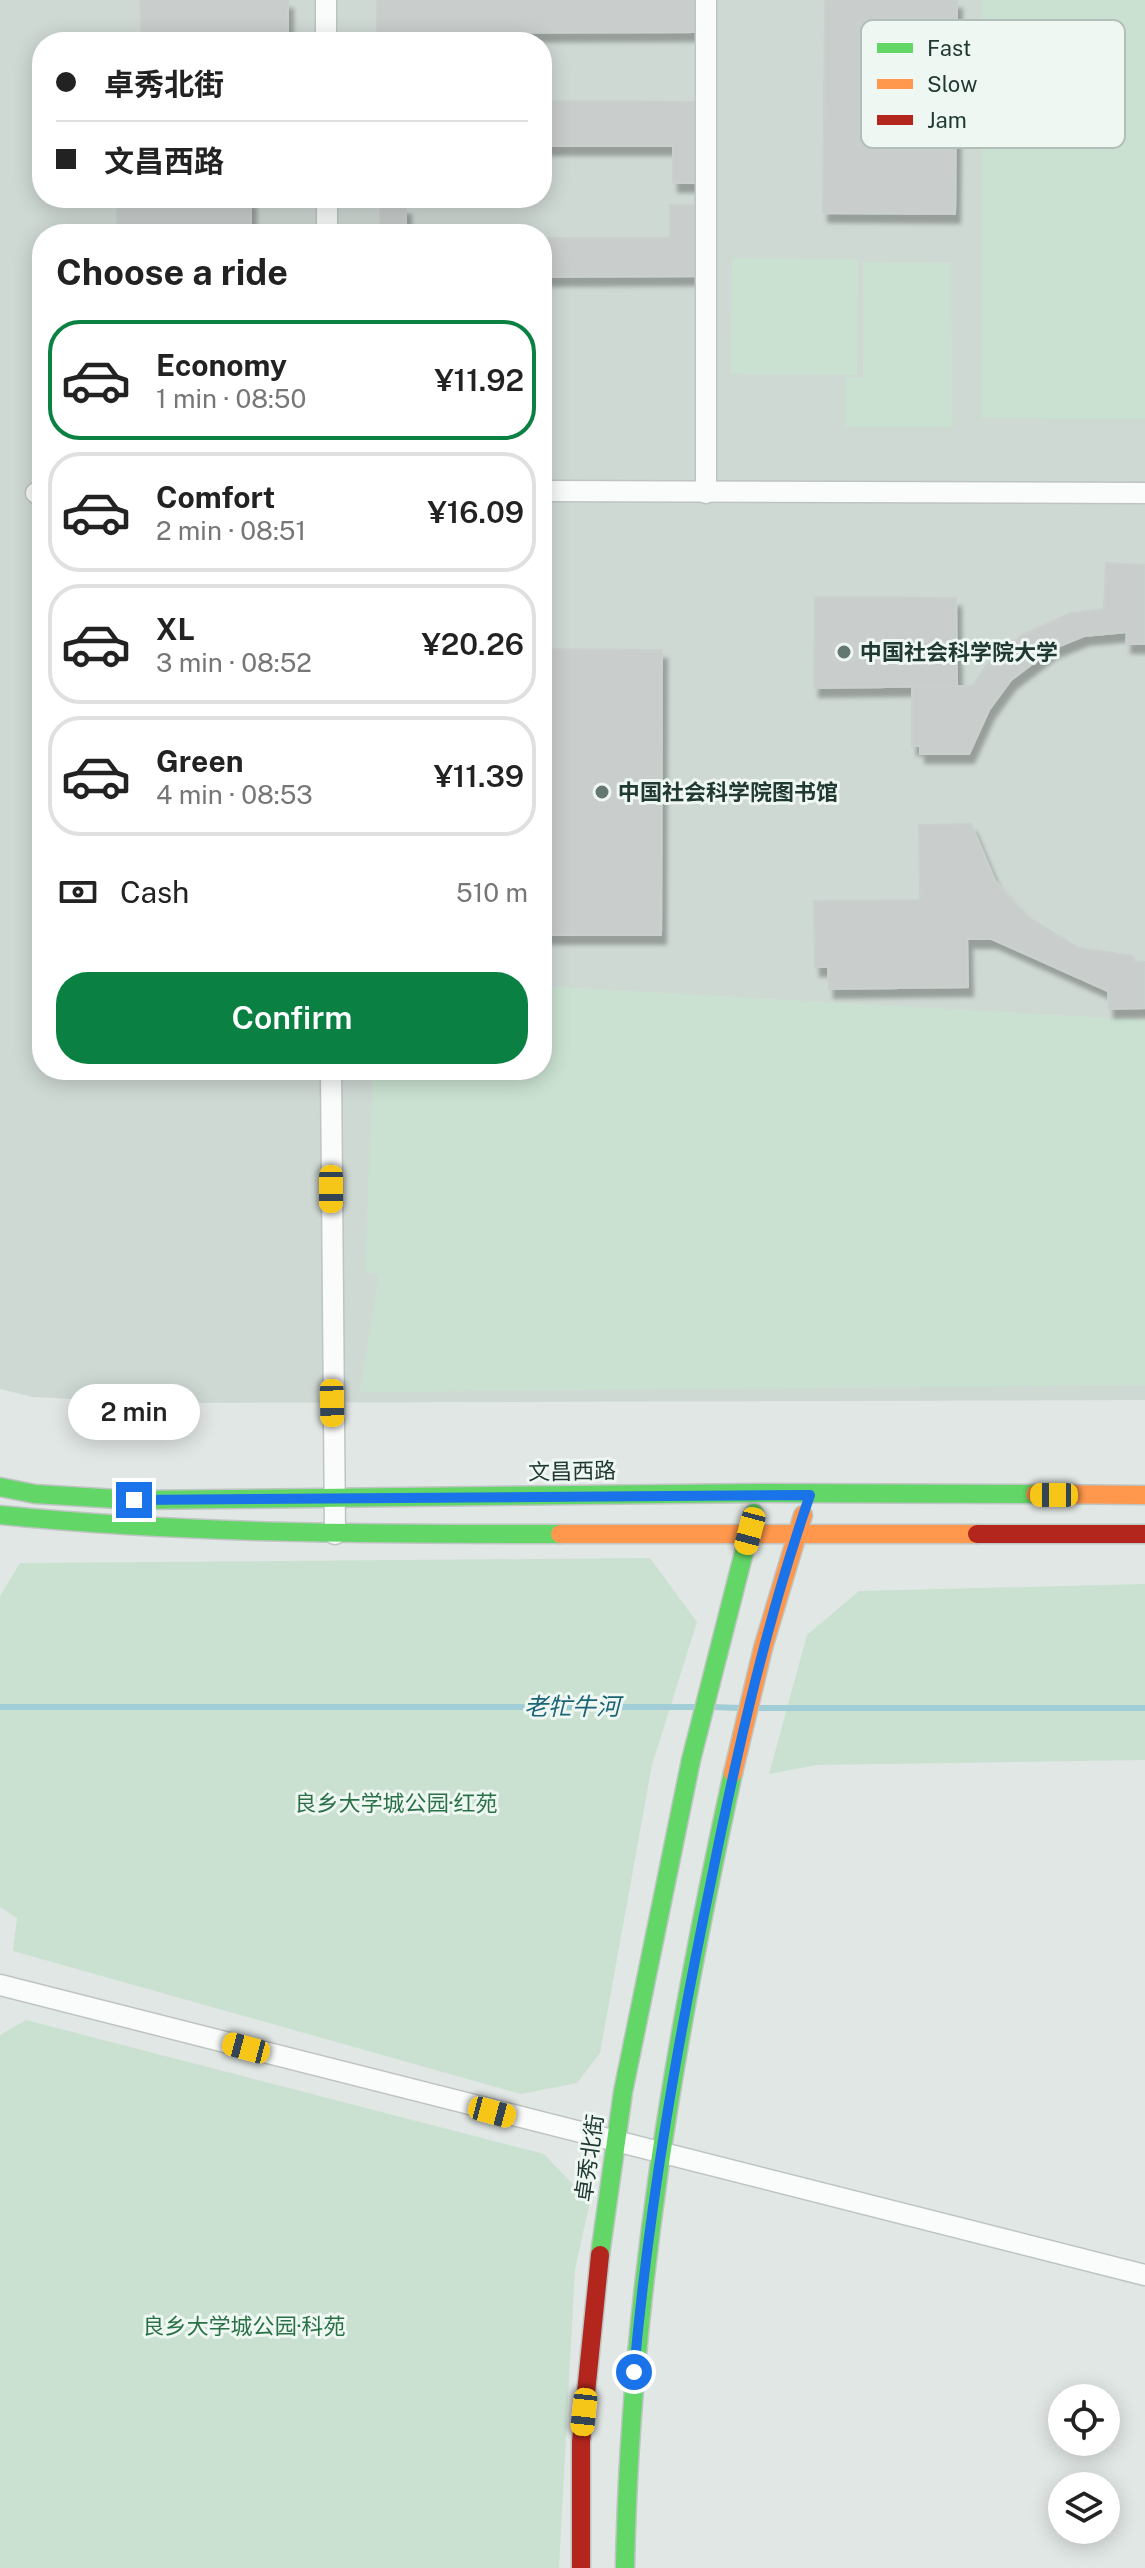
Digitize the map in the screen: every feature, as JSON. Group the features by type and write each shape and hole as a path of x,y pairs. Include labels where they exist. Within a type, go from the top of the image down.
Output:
{"main road":[{"name":"文昌西路","path":"0,1487 35,1494 134,1500 759,1493 1145,1495"},
{"name":"卓秀北街","path":"581,2568 581,2442 602,2233 615,2143 691,1760 759,1493"},
{"path":"625,2568 625,2464 645,2248 686,2000 736,1760 764,1644 810,1495"},
{"path":"0,1515 115,1527 335,1534 750,1531 1145,1534"}],"street":[{"path":"326,0 326,32"},
{"path":"706,0 706,493"},
{"path":"552,491 1145,493"},
{"path":"331,1080 335,1534"},
{"path":"0,1985 660,2155 1145,2275"}],"shaded area":[{"name":"中国社会科学院大学","path":"0,0 1145,0 1145,1400 155,1403 33,1397 0,1389"}],"green space":[{"path":"982,0 1145,0 1145,419 981,418 982,148 1125,148 1125,20 982,20"},
{"path":"732,258 858,259 857,375 731,374"},
{"path":"863,262 951,263 952,427 845,427 845,378 863,377"},
{"path":"552,987 1145,1020 1145,1385 360,1392 379,1275 365,1271 373,1080 552,1080"},
{"name":"良乡大学城公园·红苑","path":"650,1558 697,1622 652,1765 600,2053 577,2083 521,2094 13,1951 17,1918 0,1907 0,1596 20,1563"},
{"path":"1145,1584 1145,1760 817,1765 769,1774 807,1635 859,1591"},
{"name":"良乡大学城公园·科苑","path":"26,2020 544,2154 590,2202 575,2269 559,2568 0,2568 0,2035"}],"building":[{"path":"140,0 288,0 288,32 142,32"},
{"path":"377,0 697,0 697,32 377,32"},
{"path":"825,0 957,0 957,20 861,20 861,148 956,148 955,214 823,213"},
{"path":"552,101 699,102 699,183 673,183 673,146 552,146"},
{"path":"670,205 700,205 700,276 552,277 552,238 670,238"},
{"path":"117,208 251,208 251,224 117,224"},
{"path":"380,208 406,208 406,224 380,224"},
{"path":"1106,563 1145,565 1145,644 1126,644 1127,632 1084,636 1052,649 1011,680 989,710 969,754 920,754 920,746 912,746 912,686 973,686 985,667 1022,635 1071,613 1104,609"},
{"path":"815,597 956,598 957,686 814,688"},
{"name":"中国社会科学院图书馆","path":"552,649 662,650 661,935 552,935"},
{"path":"971,824 995,881 1028,917 1079,948 1133,956 1134,962 1145,962 1145,1008 1109,1009 1108,991 992,939 967,939 968,987 829,989 828,967 815,967 814,901 920,900 919,825"}],"waterway":[{"name":"老牤牛河","path":"0,1707 696,1707"},
{"name":"老牤牛河","path":"712,1707 740,1708"},
{"name":"老牤牛河","path":"756,1708 1145,1708"}],"traffic: fast":[{"path":"0,1487 35,1494 134,1500 759,1493 1035,1494"},
{"path":"600,2255 623,2092 691,1760 754,1513"},
{"path":"0,1515 210,1529 560,1534"},
{"path":"625,2568 636,2367 659,2168 692,1970 733,1773"}],"traffic: slow":[{"path":"1035,1494 1145,1495"},
{"path":"733,1773 763,1648 803,1515"},
{"path":"560,1534 977,1534"}],"traffic: jam":[{"path":"977,1534 1145,1534"},
{"path":"581,2568 581,2442 600,2255"}],"place":[{"name":"中国社会科学院大学","path":"844,652"},
{"name":"中国社会科学院图书馆","path":"602,792"}],"route":[{"path":"134,1500 810,1495 764,1644 736,1760 686,2000 645,2248 634,2372"}]}
